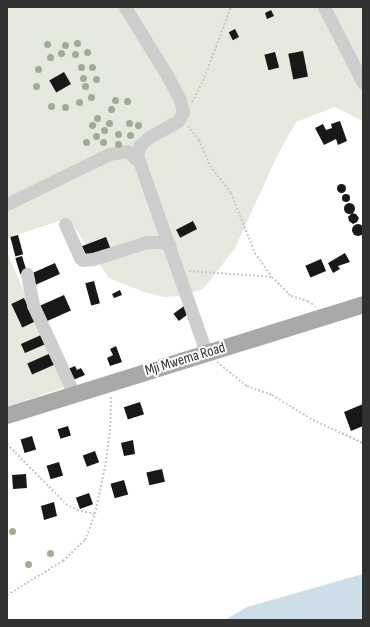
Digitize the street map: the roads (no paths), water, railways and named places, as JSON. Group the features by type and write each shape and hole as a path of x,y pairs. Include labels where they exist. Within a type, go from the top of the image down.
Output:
{"main road":[{"name":"Mji Mwema Road","path":"7,415 363,304"}],"street":[{"path":"125,7 168,77 180,100 182,114 169,127 149,137 140,145 137,160"},
{"path":"324,7 363,83"},
{"path":"7,204 109,154 127,151 137,160 170,245 206,352"},
{"path":"65,224 80,258 83,260 93,259 147,242 162,242 170,245"},
{"path":"27,274 33,305 74,394"}]}
